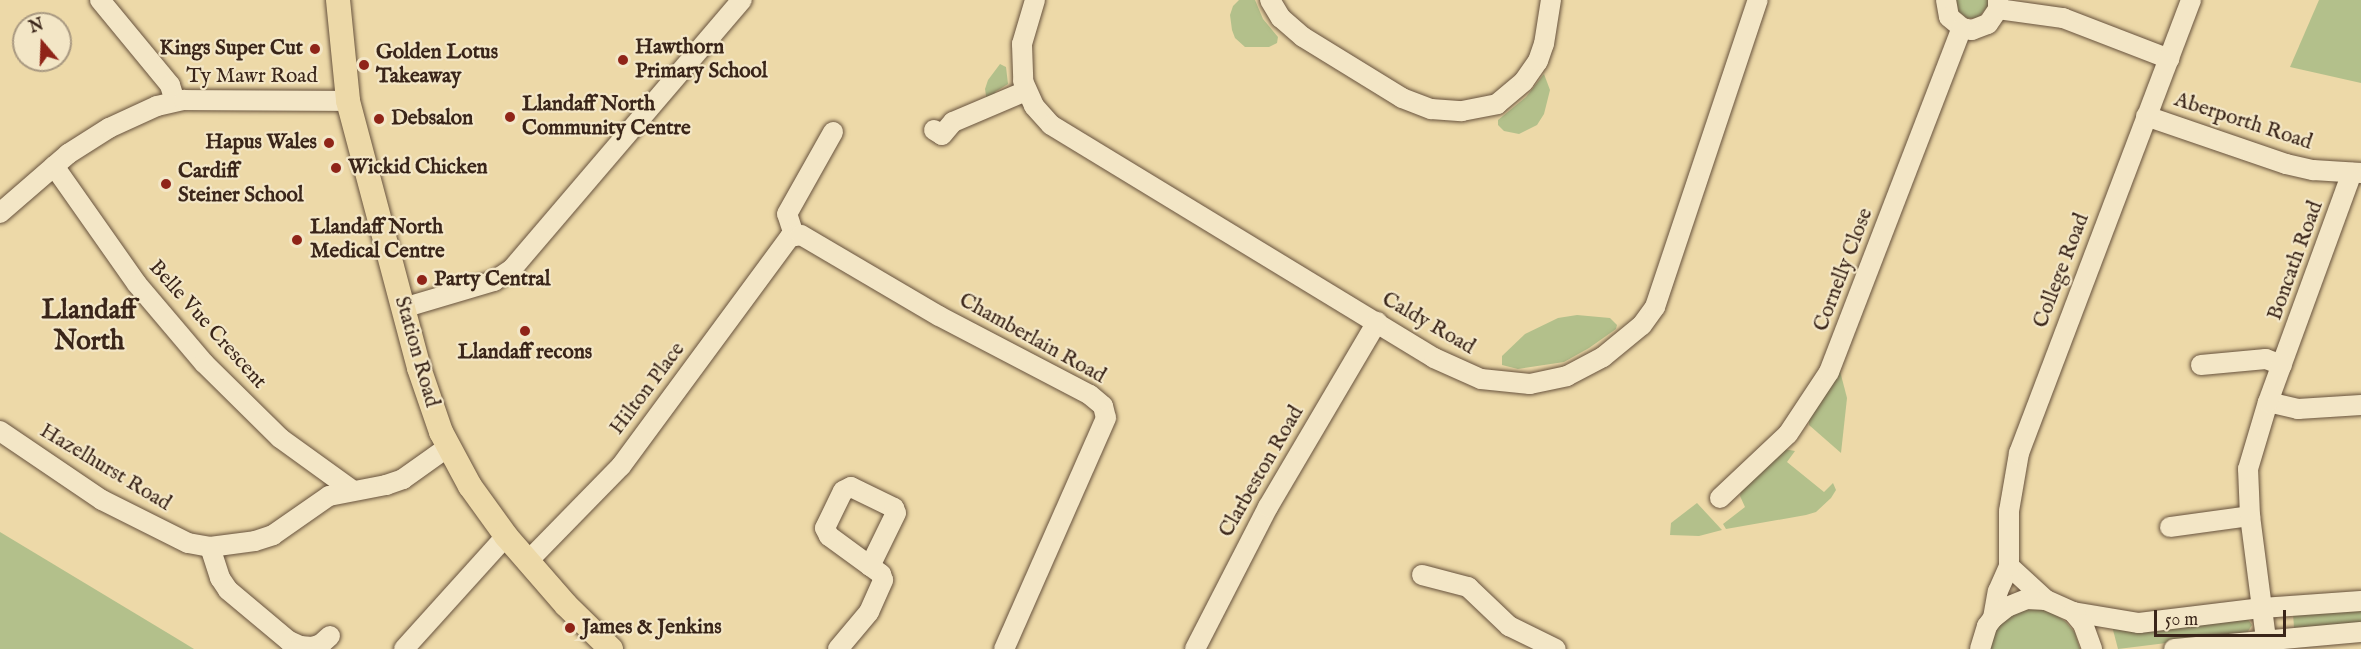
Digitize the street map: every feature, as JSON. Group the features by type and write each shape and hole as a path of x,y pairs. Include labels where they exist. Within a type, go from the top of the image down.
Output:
{"main road":[{"name":"Station Road","path":"338,0 348,101 424,387 448,447 470,486 506,536 527,562 611,649"}],"street":[{"name":"Ty Mawr Road","path":"100,0 170,85 175,101 348,101"},
{"path":"403,308 494,281 512,269 742,0"},
{"name":"Caldy Road","path":"1035,0 1021,54 1026,91 1034,106 1052,125 1454,369 1481,379 1512,384 1530,384 1567,376 1621,344 1642,324 1655,307 1758,0"},
{"path":"1270,0 1281,18 1304,37 1402,98 1431,109 1462,111 1497,104 1524,81 1538,62 1544,44 1551,0"},
{"path":"1944,0 1949,17 1962,28 1981,28 1988,24 1998,4 2063,18 2169,58"},
{"name":"College Road","path":"1978,646 1993,618 1998,591 2009,566 2009,511 2019,453 2191,0"},
{"name":"Cornelly Close","path":"1720,498 1788,434 1829,372 1962,28"},
{"path":"934,130 942,135 953,122 1026,91"},
{"path":"0,213 54,166 109,128 157,106 175,101"},
{"name":"Aberporth Road","path":"2146,116 2286,164 2313,170 2357,173"},
{"path":"797,235 787,214 833,132"},
{"name":"Belle Vue Crescent","path":"54,166 137,284 204,363 280,438 352,490"},
{"name":"Boncath Road","path":"2266,639 2250,516 2248,469 2268,402 2357,173"},
{"name":"Hilton Place","path":"527,562 621,466 797,235"},
{"name":"Chamberlain Road","path":"797,235 939,316 1090,395 1103,406 1106,418 1004,649"},
{"name":"Clarbeston Road","path":"1195,649 1268,507 1377,322"},
{"path":"2200,365 2266,358 2282,365"},
{"path":"2268,402 2298,409 2361,405"},
{"name":"Hazelhurst Road","path":"0,431 102,500 188,543 210,547 255,541 273,536 329,496 386,485 404,479 448,447"},
{"path":"2170,527 2250,516"},
{"path":"404,649 506,536"},
{"path":"210,547 220,578 228,590 289,641 300,646 312,646 321,644 330,636"},
{"path":"2009,566 2046,600 2073,612 2139,623 2262,608 2361,600"},
{"path":"838,649 869,612 877,573"},
{"path":"1422,575 1468,587 1509,626 1556,649"},
{"path":"1993,618 2007,607 2027,599 2046,600"},
{"path":"2073,612 2083,624 2092,649"},
{"path":"2174,649 2361,632"}],"green space":[{"path":"1239,0 1255,0 1263,19 1278,37 1277,43 1269,47 1245,47 1235,38 1232,30 1230,15 1233,6"},
{"path":"1956,0 1988,0 1988,6 1978,18 1967,18 1959,12"},
{"path":"2319,0 2361,0 2361,83 2290,67"},
{"path":"1000,64 1006,67 1008,84 995,92 997,97 987,102 985,89 988,80"},
{"path":"1544,74 1550,90 1544,114 1537,125 1519,134 1504,131 1498,125 1498,120 1526,97"},
{"path":"1577,315 1610,318 1617,325 1616,329 1564,362 1518,369 1502,365 1502,356 1525,334 1558,318"},
{"path":"1836,369 1840,371 1847,398 1841,453 1809,425 1809,419"},
{"path":"1784,449 1795,451 1787,462 1824,492 1833,483 1836,490 1831,498 1816,512 1806,515 1726,529 1723,524 1745,507 1740,496 1741,488"},
{"path":"1697,503 1722,530 1699,536 1670,535 1671,523"},
{"path":"0,532 176,638 194,649 0,649"},
{"path":"2361,608 2361,623 2294,628 2293,613"},
{"path":"2039,609 2053,613 2066,622 2075,633 2080,649 1989,649 1998,626 2010,616 2024,610"},
{"path":"2247,618 2252,625 2247,633 2118,649 2112,626"}],"place":[{"name":"Kings Super Cut","path":"315,49"},
{"name":"Hawthorn Primary School","path":"623,60"},
{"name":"Golden Lotus Takeaway","path":"364,65"},
{"name":"Llandaff North Community Centre","path":"510,117"},
{"name":"Debsalon","path":"379,119"},
{"name":"Hapus Wales","path":"329,143"},
{"name":"Wickid Chicken","path":"336,168"},
{"name":"Cardiff Steiner School","path":"166,184"},
{"name":"Llandaff North Medical Centre","path":"297,240"},
{"name":"Party Central","path":"422,280"},
{"name":"Llandaff recons","path":"525,331"},
{"name":"James & Jenkins","path":"570,628"}],"district":[{"name":"Llandaff North","path":"89,326"}]}
